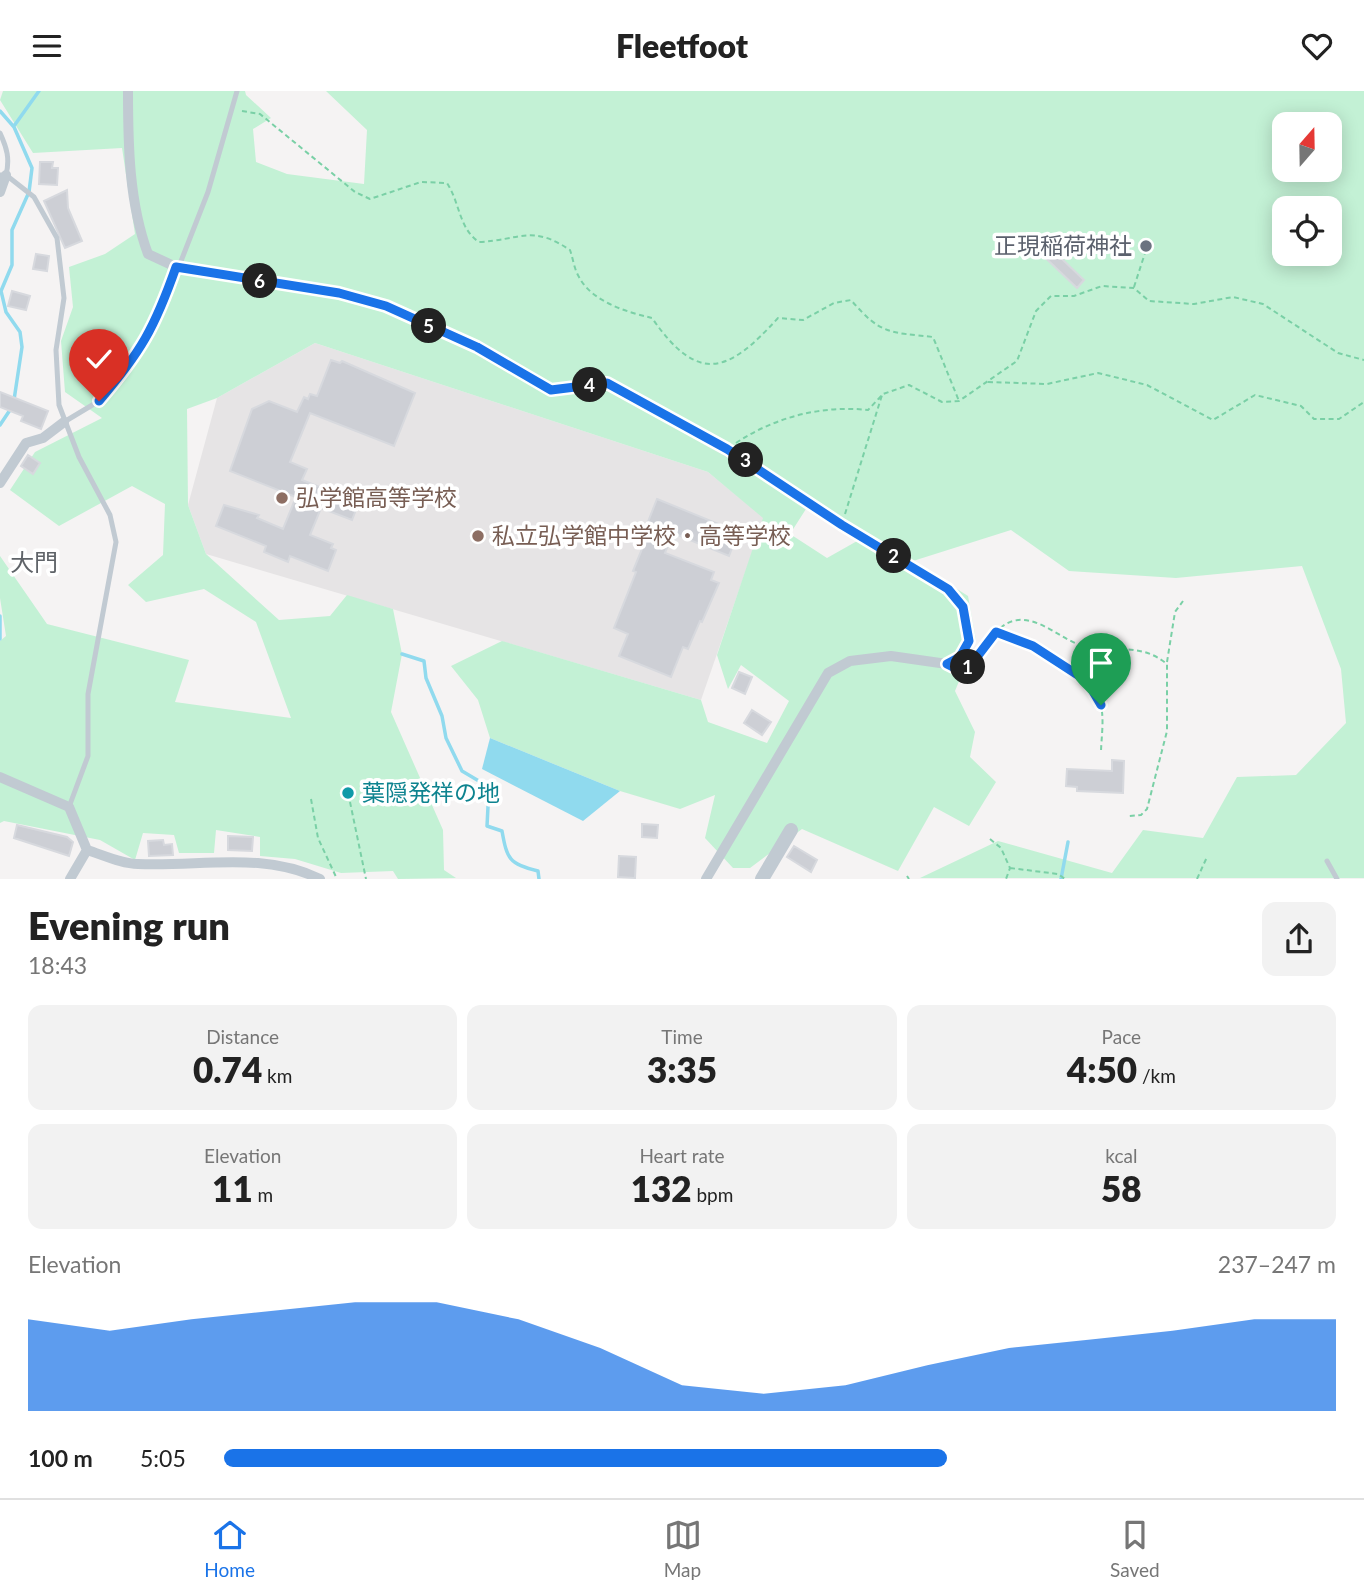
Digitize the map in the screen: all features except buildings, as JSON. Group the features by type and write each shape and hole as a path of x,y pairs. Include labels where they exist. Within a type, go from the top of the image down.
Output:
{"street":[{"path":"128,91 128,147 141,233 149,254 176,267 339,293 386,306 477,347 551,390 607,383 727,449 842,525 948,589 963,607 969,641 960,657 947,664 891,656 850,661 828,673 706,879"},
{"path":"0,191 3,175"},
{"path":"0,483 26,443 43,438 64,422"},
{"path":"0,777 69,807 86,850"},
{"path":"762,879 791,830"},
{"path":"70,879 86,850"},
{"path":"86,850 136,865 239,860 306,872 320,879"}],"lane":[{"path":"64,422 99,401 136,358 158,320 176,267 208,192 237,91"},
{"path":"0,133 7,148 9,163 3,175 34,197 57,238 64,298 56,350 60,405 79,457 110,515 116,542 88,694 88,755 69,807"},
{"path":"1327,861 1337,879"}],"path":[{"path":"233,110 260,114 355,192 370,199 421,181 447,183 455,195 467,234 479,241 498,241 533,233 556,240 570,250 579,279 620,310 652,318 667,340 685,355 706,365 733,361 756,342 778,318 803,320 834,303 851,300 871,324 888,332 933,337 959,401"},
{"path":"1134,288 1144,253"},
{"path":"727,449 785,418 840,407 868,410 883,394 909,385 943,402 959,401 1017,361 1036,311 1051,296 1074,296 1102,286 1134,288 1149,301 1194,304 1233,297 1263,304 1338,353 1364,360"},
{"path":"987,382 1047,384 1098,373 1147,385 1213,420 1255,395 1301,406 1314,419 1339,419 1364,402"},
{"path":"842,525 883,394"},
{"path":"1129,815 1141,815 1147,809 1167,731 1167,663 1175,612 1183,601"},
{"path":"947,664 957,669 970,666 996,632 1014,621 1036,623 1083,646 1152,651 1167,663"},
{"path":"996,632 1033,646 1087,681 1101,705 1101,753"},
{"path":"311,799 318,838 337,879"},
{"path":"350,801 366,879"},
{"path":"990,839 1001,848 1010,868 1006,879"},
{"path":"1197,879 1207,857"},
{"path":"1010,868 1058,874 1065,879"}],"shaded area":[{"name":"私立弘学館中学校・高等学校","path":"315,343 708,472 764,518 701,700 206,554 188,505 217,398"}],"green space":[{"path":"3,91 245,91 271,118 253,129 256,162 287,174 364,184 367,130 326,91 1364,91 1364,878 920,878 998,841 1112,873 1143,830 1203,838 1237,777 1296,775 1346,723 1341,669 1302,566 1176,578 1069,571 1011,530 913,561 968,596 976,640 955,691 975,732 970,757 996,782 969,826 934,807 898,871 802,829 750,868 733,868 705,838 715,795 680,809 620,791 490,738 478,700 451,666 502,641 701,700 708,722 767,743 789,701 741,665 728,689 717,655 763,518 708,472 315,343 217,398 187,409 188,505 206,554 279,620 330,616 347,595 393,609 402,654 391,712 443,830 444,870 456,878 398,879 393,871 341,873 295,859 260,856 260,837 216,830 214,853 179,853 174,835 143,833 135,860 100,840 4,821 0,823 0,641 6,636 0,598 0,556 47,624 189,660 175,702 291,718 256,622 204,589 146,602 128,585 163,555 165,504 132,486 59,526 10,490 35,452 102,418 65,392 61,341 73,307 69,267 105,254 135,234 122,148 33,153 0,100","holes":["813,498 866,536 827,558 790,534"]}],"water":[{"path":"490,738 620,791 583,821 482,769"}],"waterway":[{"path":"14,126 39,91"},
{"path":"0,111 14,127 32,168 29,192 12,230 12,265 1,291 6,312 20,332 22,347 14,400"},
{"path":"0,425 12,407"},
{"path":"0,616 0,639"},
{"path":"402,654 424,661 426,678 442,716 446,738 462,771 489,787 487,826 502,831 511,859 521,866 538,871 539,879"},
{"path":"1061,879 1068,842"}],"place":[{"name":"正現稲荷神社","path":"1146,246"},
{"name":"弘学館高等学校","path":"282,498"},
{"name":"私立弘学館中学校・高等学校","path":"478,536"},
{"name":"葉隠発祥の地","path":"348,793"}],"district":[{"name":"大門","path":"34,563"}],"route":[{"path":"99,401 136,358 158,320 176,267 339,293 386,306 477,347 551,390 607,383 727,449 842,525 948,589 963,607 969,641 960,657 947,664 957,669 970,666 996,632 1033,646 1087,681 1101,705"}]}
